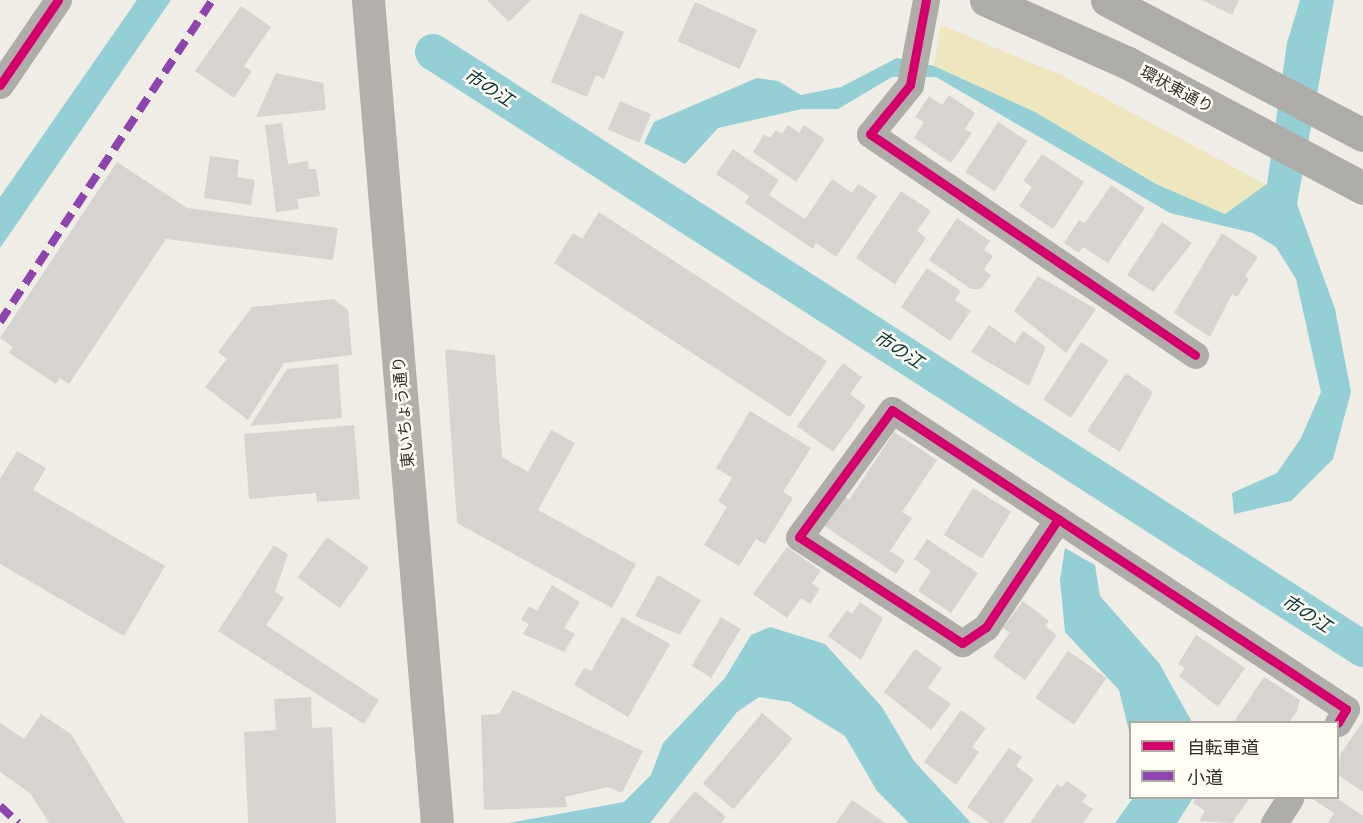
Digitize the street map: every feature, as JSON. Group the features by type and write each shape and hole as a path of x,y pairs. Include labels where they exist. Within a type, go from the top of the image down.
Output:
{"main road":[{"name":"東いちょう通り","path":"368,0 437,823"},
{"name":"環状東通り","path":"986,0 1128,63 1363,188"},
{"path":"1107,0 1363,135"}],"street":[{"path":"0,85 58,0"},
{"path":"926,0 910,85 870,134 1195,355"},
{"path":"1058,519 986,627 962,643 799,537 892,410 1058,519 1346,709 1339,721"},
{"path":"1274,823 1289,799"}],"shaded area":[{"path":"941,25 1063,76 1267,185 1225,214 1156,184 1035,112 934,66"}],"water":[{"path":"137,0 171,0 0,248 0,197"},
{"path":"1300,0 1334,0 1297,204 1335,309 1351,392 1333,459 1291,501 1234,514 1232,493 1277,473 1301,438 1321,392 1296,279 1276,247 1253,233 1170,213 936,77 892,77 838,109 802,109 718,128 685,164 644,143 654,122 757,78 778,81 801,95 841,87 897,58 934,66 1035,112 1156,184 1225,214 1267,184 1287,43"},
{"path":"1065,548 1095,565 1100,596 1159,663 1191,721 1129,721 1129,731 1119,690 1065,632 1060,580"},
{"path":"770,627 825,644 882,707 914,761 971,823 909,823 877,791 845,736 790,702 759,697 737,712 650,823 509,823 624,802 651,775 663,743 725,678 751,635"},
{"path":"1132,799 1192,799 1177,823 1115,823"}],"building":[{"path":"487,0 531,0 509,22"},
{"path":"1202,0 1239,0 1232,15"},
{"path":"695,2 757,30 740,69 678,41"},
{"path":"241,6 271,27 244,66 252,71 234,98 195,71"},
{"path":"580,13 624,32 604,79 596,75 587,97 551,82"},
{"path":"276,73 323,83 326,110 256,117"},
{"path":"949,95 975,113 965,129 972,133 951,163 914,138 924,122 915,117 929,96 942,105"},
{"path":"620,101 651,114 639,143 608,130"},
{"path":"998,122 1027,141 995,191 965,172"},
{"path":"282,123 288,164 308,161 309,169 316,169 320,196 297,199 299,209 276,212 265,125"},
{"path":"788,125 799,133 804,125 825,139 796,182 753,152 764,134 770,138 776,130 782,134"},
{"path":"733,149 779,180 769,195 805,219 832,179 852,193 858,184 877,196 836,257 816,243 813,249 745,203 749,196 716,174"},
{"path":"1042,154 1084,182 1053,229 1019,206 1032,187 1023,181"},
{"path":"210,156 239,160 237,177 255,180 251,205 204,198"},
{"path":"117,162 187,208 338,228 333,260 166,239 69,384 60,378 56,384 9,353 13,347 0,338"},
{"path":"1111,185 1145,208 1108,263 1083,247 1079,253 1064,243 1079,220 1085,223"},
{"path":"901,191 931,211 917,231 926,238 895,284 856,258"},
{"path":"599,212 827,361 790,417 554,263 573,233 582,239"},
{"path":"957,218 990,241 984,250 993,256 984,270 991,275 981,289 971,289 929,260"},
{"path":"1162,222 1192,243 1153,292 1127,275"},
{"path":"1222,233 1258,257 1245,276 1249,279 1237,297 1232,294 1210,337 1174,313"},
{"path":"927,268 961,291 955,300 971,311 950,341 901,307"},
{"path":"1038,276 1096,309 1066,353 1014,311"},
{"path":"334,299 348,310 352,355 284,363 248,420 205,387 227,359 218,352 252,307"},
{"path":"989,325 1015,343 1023,331 1046,347 1029,386 971,352"},
{"path":"1081,342 1109,360 1071,418 1043,400"},
{"path":"445,349 495,355 502,457 528,472 551,430 575,443 538,510 636,564 612,608 457,523"},
{"path":"843,363 862,377 850,394 866,406 833,452 797,426"},
{"path":"338,364 342,418 250,426 287,369"},
{"path":"1126,373 1153,392 1120,452 1087,431"},
{"path":"750,411 811,448 783,492 793,498 765,544 756,539 739,566 704,545 727,507 718,501 732,478 716,468"},
{"path":"354,425 360,499 317,502 316,493 249,499 244,434"},
{"path":"894,432 937,460 902,512 912,518 890,551 905,561 896,574 824,526 844,496 849,500"},
{"path":"17,451 46,468 33,490 165,566 124,636 0,564 0,479"},
{"path":"973,488 1011,512 982,558 944,535"},
{"path":"327,537 369,568 340,608 298,577"},
{"path":"927,539 978,573 951,613 918,591 931,571 914,559"},
{"path":"274,545 288,554 275,592 284,598 266,625 379,700 364,724 218,631"},
{"path":"787,547 821,571 812,583 820,589 810,604 801,598 787,618 753,594"},
{"path":"658,575 701,600 680,635 635,616"},
{"path":"552,585 580,602 564,628 575,634 564,652 523,634 529,624 521,620 529,606 537,611"},
{"path":"1023,601 1049,621 1045,626 1057,635 1025,680 993,657 1010,632 1003,628"},
{"path":"860,602 883,618 861,660 828,636 847,610 852,614"},
{"path":"622,617 670,644 628,717 574,685 584,668 591,671"},
{"path":"721,617 741,629 711,678 692,666"},
{"path":"1196,635 1245,668 1218,707 1179,676 1185,668 1178,664"},
{"path":"915,649 942,668 928,688 951,704 931,730 884,692"},
{"path":"1068,651 1107,678 1074,725 1035,698"},
{"path":"1264,677 1300,700 1297,711 1290,721 1235,721"},
{"path":"513,690 643,751 622,793 608,787 565,797 567,807 484,810 481,715 499,714"},
{"path":"311,697 312,728 332,727 336,823 248,823 244,732 276,730 274,699"},
{"path":"961,710 986,728 972,747 979,752 956,785 924,762"},
{"path":"762,713 793,739 734,809 703,783"},
{"path":"41,714 71,734 125,823 49,823 30,793 0,772 0,723 24,739"},
{"path":"1363,721 1363,792 1339,776 1340,755"},
{"path":"1009,748 1022,757 1016,766 1034,779 1003,823 990,823 967,807"},
{"path":"1067,781 1087,795 1082,802 1093,809 1083,823 1030,823 1057,784 1062,787"},
{"path":"695,791 726,817 721,823 668,823"},
{"path":"1195,799 1249,799 1232,823 1199,821 1205,811 1193,803"},
{"path":"1313,799 1338,799 1363,816 1363,823 1328,823 1334,813"},
{"path":"852,800 885,823 836,823"}],"waterway":[{"name":"市の江","path":"433,52 1363,649"}],"marked path":[{"path":"0,322 212,0"},
{"path":"0,806 18,823"}],"cycle path":[{"path":"0,85 58,0"},
{"path":"926,0 910,85 870,134 1195,355"},
{"path":"892,410 1058,519 986,627 962,643 799,537 892,410"},
{"path":"1058,519 1346,709 1339,721"}]}
